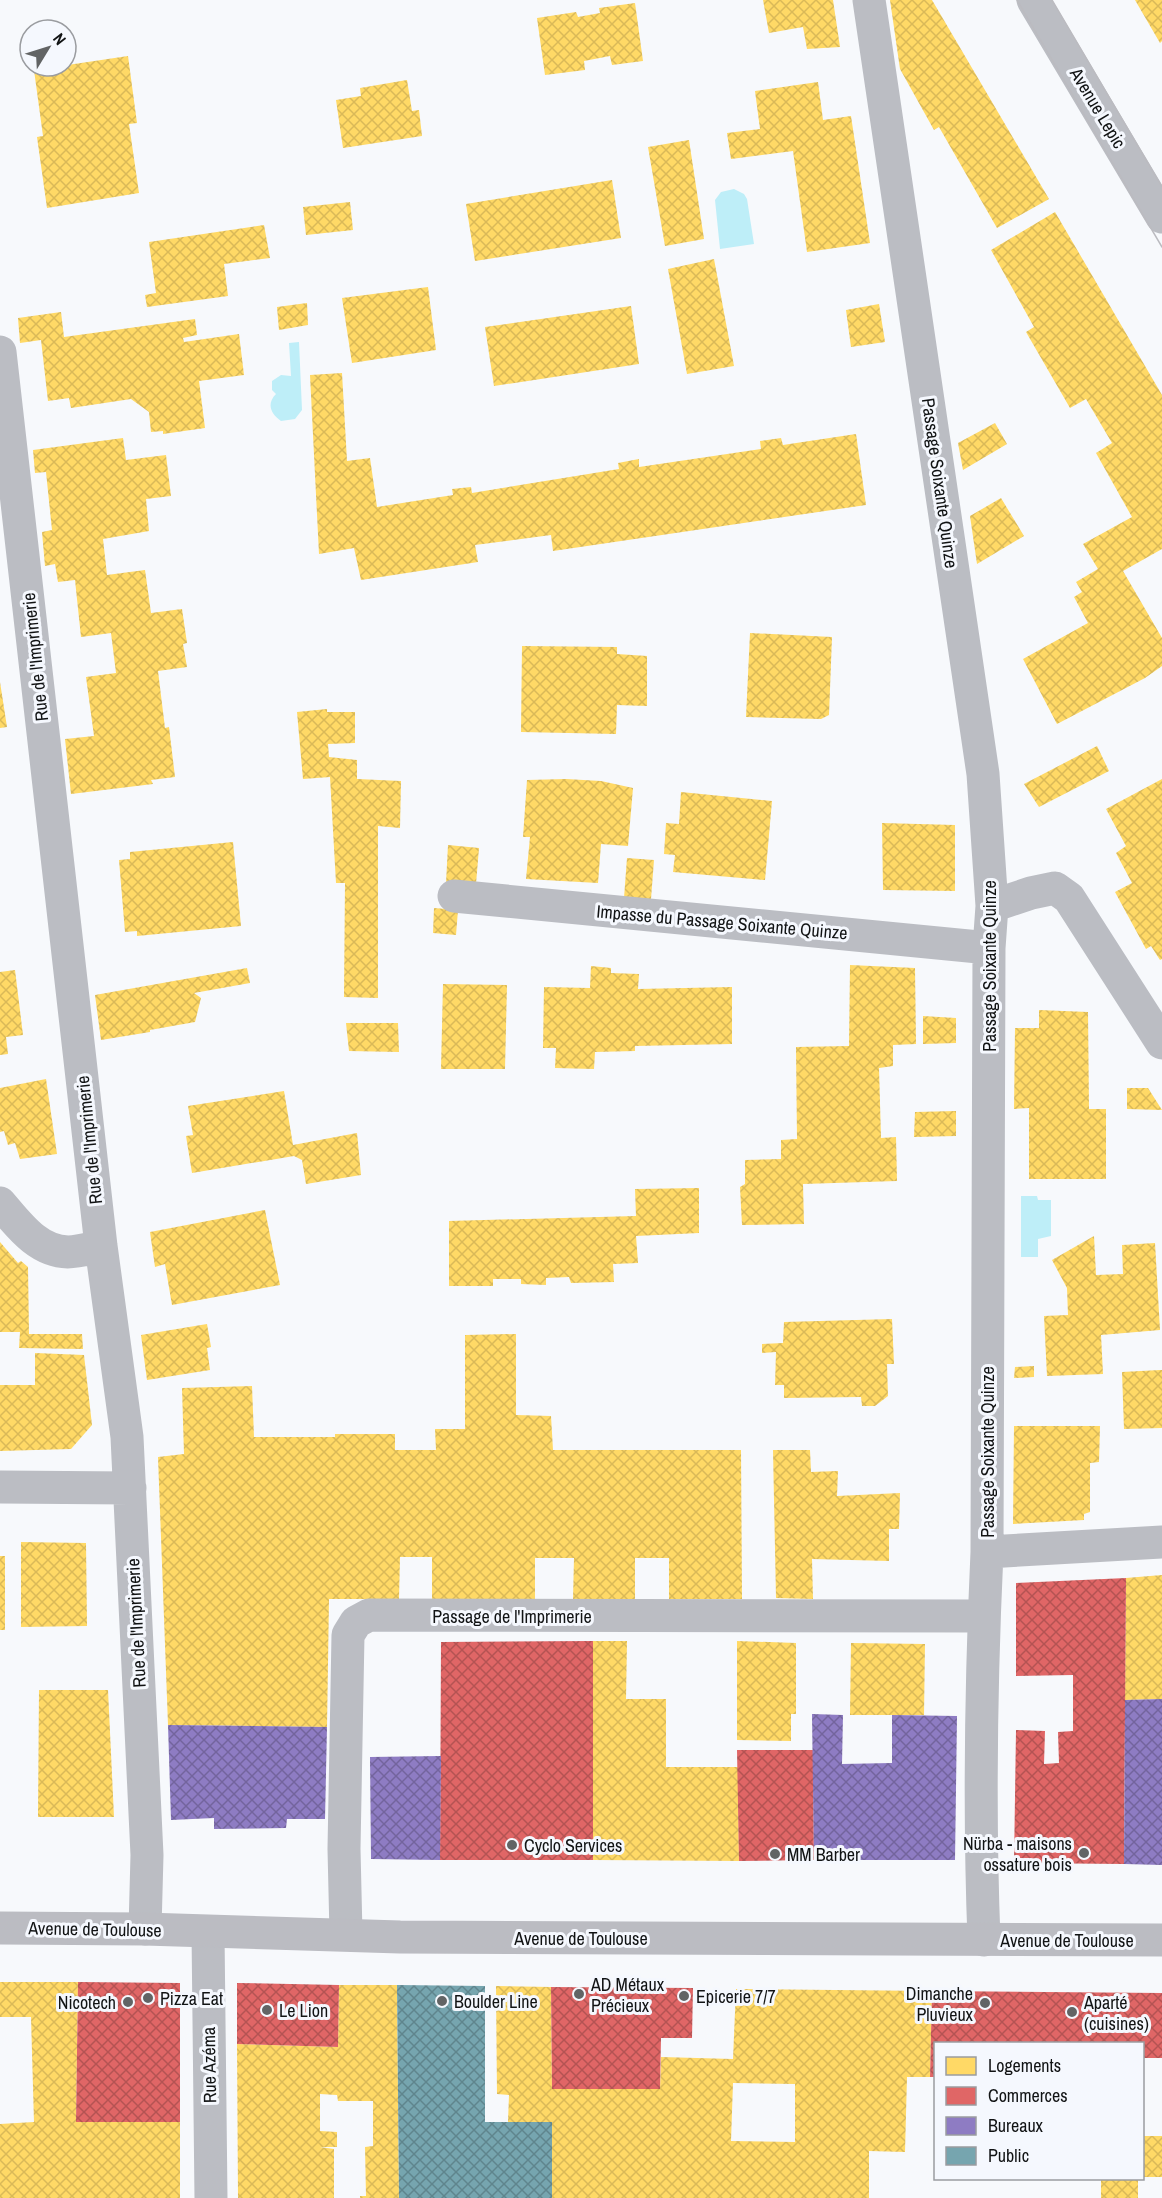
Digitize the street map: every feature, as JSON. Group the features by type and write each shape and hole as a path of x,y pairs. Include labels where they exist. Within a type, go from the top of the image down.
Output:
{"main road":[{"name":"Avenue de Toulouse","path":"0,1928 146,1929 412,1937 1162,1940"}],"street":[{"name":"Passage Soixante Quinze","path":"869,0 983,774 992,906 989,948 987,1551 981,1849 984,1940"},
{"name":"Avenue Lepic","path":"1033,0 1157,199"},
{"name":"Rue de l'Imprimerie","path":"0,352 101,1246 127,1437 147,1855 146,1929"},
{"path":"992,906 1055,888 1069,898 1162,1043"},
{"name":"Impasse du Passage Soixante Quinze","path":"454,896 989,948"},
{"path":"0,1203 22,1228 45,1247 69,1252 101,1246"},
{"path":"0,1487 130,1488"},
{"path":"987,1551 1162,1542"},
{"name":"Passage de l'Imprimerie","path":"346,1934 344,1849 348,1635 356,1622 369,1616 945,1618 984,1616"},
{"name":"Rue Azéma","path":"208,1932 211,2198"}],"water":[{"path":"734,189 744,194 747,199 754,244 720,249 715,200 721,192"},
{"path":"299,342 302,410 295,419 281,421 271,409 271,401 276,394 272,390 272,381 281,375 291,376 289,343"},
{"path":"1021,1196 1037,1196 1038,1200 1051,1200 1051,1236 1038,1239 1038,1257 1021,1257"}],"building: Logements":[{"path":"763,0 833,0 840,47 807,49 803,27 769,33"},
{"path":"890,0 932,0 1049,199 997,228 939,127 934,130 900,69"},
{"path":"1135,0 1162,0 1162,41 1160,43"},
{"path":"635,3 643,61 612,65 610,56 584,61 585,70 545,75 537,18 576,12 578,17 600,13 599,8"},
{"path":"128,56 137,123 129,124 139,193 47,208 37,137 43,136 35,78 78,78 78,63"},
{"path":"407,80 412,111 419,110 422,136 343,148 336,100 361,96 360,88"},
{"path":"818,82 823,120 851,116 870,243 807,252 793,151 731,159 727,133 760,129 755,91"},
{"path":"689,140 704,239 665,246 648,147"},
{"path":"612,180 621,238 475,261 466,204"},
{"path":"350,202 353,230 306,235 303,207"},
{"path":"1055,212 1162,395 1162,549 1123,571 1162,638 1162,666 1145,678 1057,724 1023,659 1088,623 1074,597 1082,592 1076,582 1098,569 1083,544 1132,517 1096,453 1112,443 1086,399 1070,408 1026,332 1034,327 991,250"},
{"path":"264,225 270,258 224,264 228,296 147,307 145,295 156,293 149,242"},
{"path":"714,259 734,366 687,374 668,269"},
{"path":"428,287 436,350 352,363 342,298"},
{"path":"307,303 308,325 279,330 277,307"},
{"path":"879,304 885,342 851,347 846,310"},
{"path":"631,306 639,364 494,386 485,327"},
{"path":"61,312 64,337 195,319 197,335 183,338 184,342 239,334 244,375 199,381 205,428 163,434 163,431 151,432 149,412 131,399 71,408 69,398 48,401 41,340 20,343 18,318"},
{"path":"342,373 347,461 370,458 377,507 453,495 452,489 471,487 472,493 619,469 618,463 639,459 639,467 761,449 760,441 781,438 783,445 856,434 866,505 553,551 551,535 475,545 478,562 361,580 354,548 319,554 310,375"},
{"path":"995,423 1007,444 963,470 958,443"},
{"path":"123,438 126,460 166,455 171,496 146,499 149,531 103,539 107,575 145,570 151,613 182,609 187,643 183,644 187,667 158,671 165,728 169,727 175,777 151,780 153,784 71,794 65,739 94,736 86,677 116,673 111,633 81,637 75,580 58,582 55,564 45,566 42,532 52,530 46,472 35,473 33,450"},
{"path":"1001,498 1024,536 977,564 970,516"},
{"path":"750,633 832,637 829,715 821,719 746,717"},
{"path":"522,646 617,647 617,654 647,656 647,706 617,705 616,734 521,732"},
{"path":"0,682 7,727 0,728"},
{"path":"327,709 327,712 355,712 355,743 328,744 329,757 357,760 357,779 401,781 400,828 378,826 378,998 344,997 345,883 336,883 330,777 303,779 297,712"},
{"path":"1097,746 1109,771 1039,807 1024,784"},
{"path":"1162,779 1162,959 1160,960 1151,946 1146,949 1115,892 1132,883 1116,853 1126,846 1106,809"},
{"path":"527,780 601,781 633,788 628,846 601,844 598,883 526,879 530,837 523,837"},
{"path":"681,792 772,801 765,880 673,872 675,855 664,854 666,823 679,824"},
{"path":"882,823 955,825 955,891 883,890"},
{"path":"233,842 241,926 137,936 137,931 125,932 119,860 130,859 130,852"},
{"path":"448,845 479,848 476,884 446,883"},
{"path":"627,858 654,860 651,899 624,898"},
{"path":"434,908 458,910 456,935 433,933"},
{"path":"850,965 915,968 916,1044 893,1045 893,1066 879,1068 881,1138 896,1137 897,1181 803,1184 804,1224 742,1225 740,1187 745,1184 745,1160 781,1159 781,1140 797,1139 796,1047 849,1046"},
{"path":"591,966 611,968 611,973 639,974 638,989 732,987 732,1044 635,1046 635,1051 595,1052 594,1069 555,1068 556,1048 543,1048 544,987 590,988"},
{"path":"247,968 250,983 194,993 201,998 195,1022 101,1040 95,995"},
{"path":"15,970 23,1035 6,1037 8,1054 0,1055 0,972"},
{"path":"443,984 507,985 505,1069 441,1069"},
{"path":"1039,1010 1088,1012 1089,1109 1106,1109 1106,1179 1029,1179 1029,1108 1014,1109 1015,1028 1039,1028"},
{"path":"923,1016 956,1018 956,1043 923,1044"},
{"path":"346,1023 398,1023 399,1052 349,1051"},
{"path":"46,1079 57,1154 20,1159 15,1143 8,1145 4,1131 0,1132 0,1088"},
{"path":"1127,1088 1148,1088 1162,1110 1127,1109"},
{"path":"284,1091 293,1145 357,1133 361,1175 306,1184 302,1160 294,1156 192,1173 186,1136 193,1135 188,1106"},
{"path":"956,1111 956,1136 914,1137 915,1112"},
{"path":"699,1188 699,1233 636,1236 638,1263 613,1264 614,1282 571,1283 569,1277 546,1278 546,1285 521,1284 521,1279 493,1279 493,1286 449,1286 449,1221 636,1216 635,1189"},
{"path":"265,1210 280,1285 172,1305 165,1264 155,1267 150,1232"},
{"path":"1094,1236 1096,1275 1123,1274 1122,1245 1155,1243 1160,1330 1101,1335 1103,1374 1047,1376 1044,1316 1068,1315 1067,1288 1052,1260"},
{"path":"0,1242 18,1263 21,1261 28,1267 29,1334 82,1334 83,1349 19,1348 20,1332 0,1332"},
{"path":"892,1319 894,1364 887,1364 888,1396 875,1406 862,1406 861,1397 784,1398 784,1385 775,1385 776,1352 762,1353 762,1344 783,1343 784,1322"},
{"path":"207,1324 211,1347 207,1348 210,1370 147,1380 141,1335"},
{"path":"516,1334 516,1415 551,1416 553,1450 741,1450 742,1599 669,1599 669,1558 635,1558 635,1599 573,1599 574,1558 535,1558 535,1599 432,1599 432,1557 400,1557 399,1599 329,1599 327,1727 168,1725 158,1457 184,1454 182,1388 252,1386 254,1437 395,1434 395,1450 436,1450 435,1429 465,1429 465,1335"},
{"path":"35,1353 84,1355 92,1425 71,1449 0,1451 0,1385 35,1385"},
{"path":"1034,1366 1034,1377 1014,1378 1015,1367"},
{"path":"1162,1370 1162,1428 1124,1429 1122,1372"},
{"path":"1014,1426 1100,1426 1099,1462 1090,1463 1090,1512 1084,1514 1084,1520 1013,1524"},
{"path":"773,1450 810,1450 811,1472 838,1471 837,1496 900,1493 899,1529 889,1529 889,1561 812,1559 813,1599 776,1598"},
{"path":"21,1542 86,1543 87,1626 21,1627"},
{"path":"0,1556 5,1556 5,1630 0,1630"},
{"path":"1162,1575 1162,1699 1125,1700 1126,1578"},
{"path":"593,1641 627,1641 626,1699 666,1699 666,1767 738,1767 739,1861 593,1860"},
{"path":"737,1641 796,1643 796,1714 791,1714 791,1741 737,1740"},
{"path":"851,1643 925,1644 924,1715 850,1715"},
{"path":"39,1690 108,1690 114,1817 38,1817"},
{"path":"0,1982 78,1982 76,2122 180,2122 180,2198 0,2198 0,2124 34,2122 31,2017 0,2017"},
{"path":"339,1985 397,1985 399,2198 360,2198 360,2196 366,2196 365,2147 373,2146 373,2101 338,2101 337,2095 320,2094 320,2131 337,2132 337,2147 320,2147 334,2149 334,2198 238,2198 237,2044 338,2047"},
{"path":"496,1986 551,1987 552,2089 660,2089 661,2057 733,2059 736,1989 932,1991 930,2077 907,2077 905,2152 869,2151 869,2198 552,2198 552,2122 508,2122 509,2095 497,2094","holes":["733,2083 795,2084 795,2142 731,2141"]},
{"path":"1144,2136 1162,2136 1162,2177 1144,2177"},
{"path":"1101,2180 1138,2180 1138,2198 1101,2198"}],"building: Commerces":[{"path":"1126,1578 1124,1864 1014,1863 1016,1730 1045,1731 1044,1764 1059,1763 1058,1732 1073,1731 1073,1675 1016,1676 1016,1583"},
{"path":"593,1641 593,1860 440,1860 441,1642"},
{"path":"737,1750 813,1750 814,1860 739,1861"},
{"path":"78,1982 180,1983 180,2122 76,2122"},
{"path":"237,1983 339,1985 338,2047 237,2044"},
{"path":"551,1987 693,1988 692,2038 661,2038 660,2089 552,2089"},
{"path":"932,1991 1162,1993 1162,2058 1144,2058 1144,2042 934,2042 934,2077 930,2077"}],"building: Bureaux":[{"path":"1162,1699 1162,1865 1124,1864 1125,1700"},
{"path":"812,1714 843,1715 842,1764 892,1763 892,1715 957,1716 955,1860 814,1860"},
{"path":"168,1725 327,1727 325,1819 287,1819 286,1828 214,1829 214,1818 171,1820"},
{"path":"441,1756 440,1860 371,1859 370,1757"}],"building: Public":[{"path":"397,1985 485,1986 485,2122 552,2122 552,2198 399,2198"}],"tram line":[{"path":"1017,0 1162,247"},
{"path":"1052,0 1162,187"}],"place":[{"name":"Cyclo Services","path":"512,1845"},
{"name":"Nürba - maisons ossature bois","path":"1084,1853"},
{"name":"MM Barber","path":"775,1854"},
{"name":"AD Métaux Précieux","path":"579,1994"},
{"name":"Epicerie 7/7","path":"684,1996"},
{"name":"Pizza Eat","path":"148,1998"},
{"name":"Boulder Line","path":"442,2001"},
{"name":"Nicotech","path":"128,2002"},
{"name":"Dimanche Pluvieux","path":"985,2003"},
{"name":"Le Lion","path":"267,2010"},
{"name":"Aparté (cuisines)","path":"1072,2012"}]}
